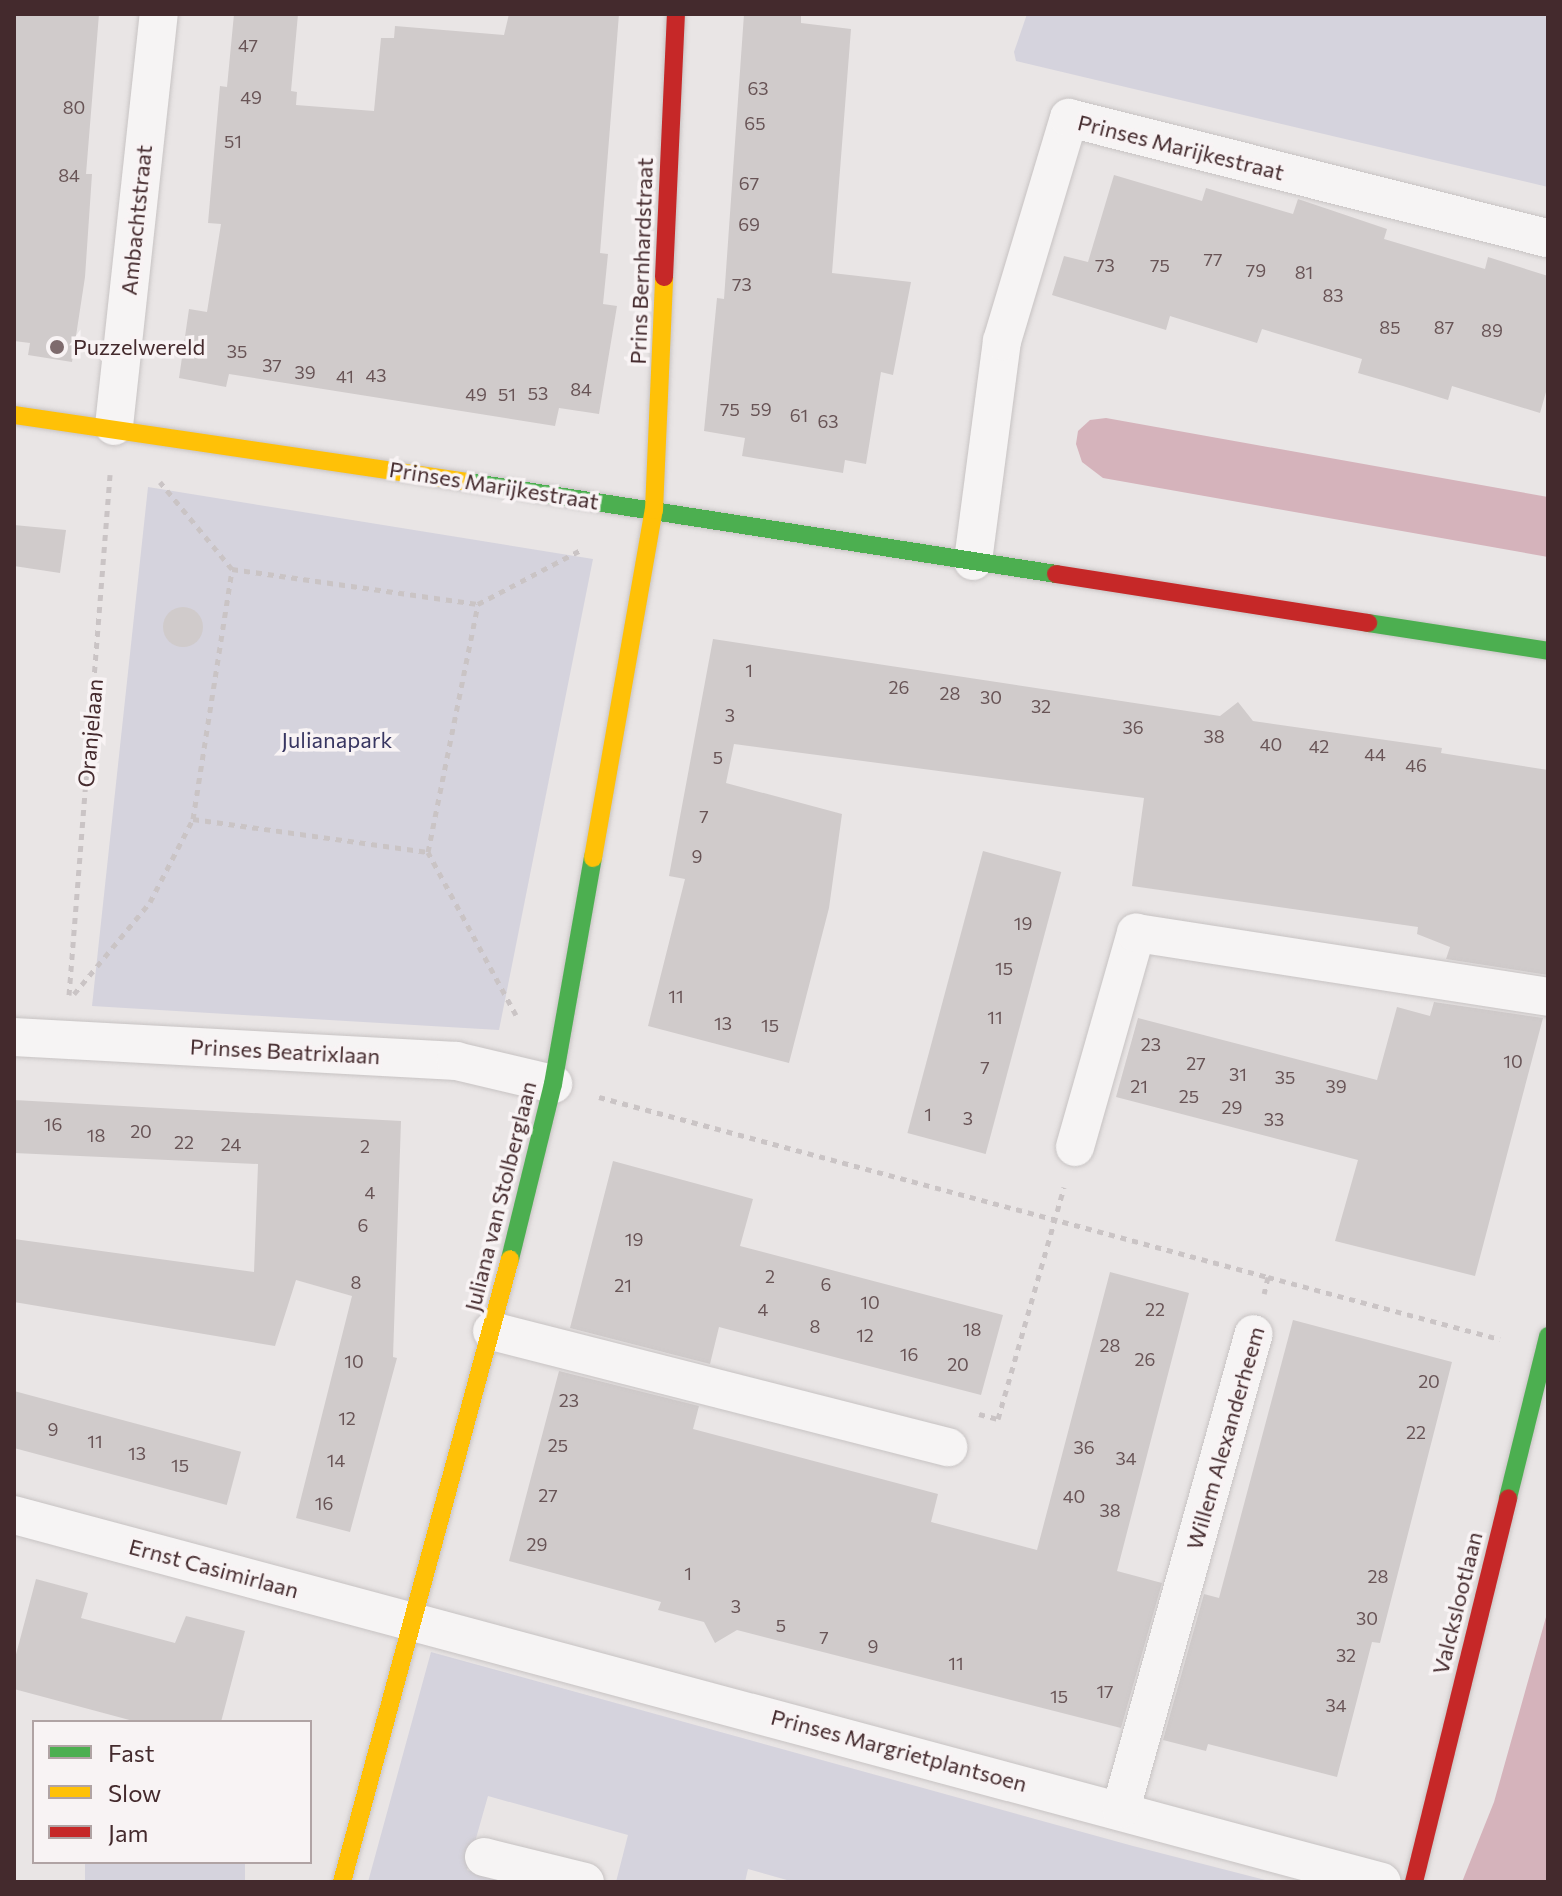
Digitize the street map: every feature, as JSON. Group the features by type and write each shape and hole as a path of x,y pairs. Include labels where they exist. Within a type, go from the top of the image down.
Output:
{"street":[{"name":"Ambachtstraat","path":"114,426 159,14"},
{"name":"Prins Bernhardstraat","path":"654,510 676,14"},
{"name":"Prinses Marijkestraat","path":"973,561 1002,341 1069,118 1548,238"},
{"name":"Prinses Marijkestraat","path":"14,415 114,426 1548,651"},
{"name":"Juliana van Stolberglaan","path":"342,1882 492,1331 553,1084 654,510"},
{"path":"1075,1147 1136,933 1548,997"},
{"name":"Prinses Beatrixlaan","path":"14,1037 456,1061 553,1084"},
{"path":"492,1331 948,1447"},
{"name":"Willem Alexanderheem","path":"1121,1809 1254,1334"},
{"name":"Valckslootlaan","path":"1414,1882 1546,1343"},
{"name":"Ernst Casimirlaan","path":"14,1515 415,1622"},
{"name":"Prinses Margrietplantsoen","path":"415,1622 1121,1809 1382,1882"},
{"path":"484,1857 585,1882"}],"path":[{"path":"114,426 232,569 478,604 586,547"},
{"name":"Oranjelaan","path":"114,426 68,1001 150,902 193,819"},
{"path":"232,569 193,819 428,852"},
{"path":"478,604 428,852 553,1084 1268,1277 1546,1343"},
{"path":"948,1447 958,1407 998,1419 1075,1147"},
{"name":"Willem Alexanderheem","path":"1254,1334 1268,1277"}],"green space":[{"path":"1027,14 1548,14 1548,187 1016,61 1014,52"},
{"name":"Julianapark","path":"148,487 593,559 499,1030 92,1006"},
{"path":"431,1652 1273,1882 794,1882 748,1869 745,1882 616,1882 628,1835 488,1796 467,1870 506,1882 368,1882"},
{"path":"85,1864 245,1864 245,1882 85,1882"}],"shaded area":[{"path":"1106,418 1548,497 1548,557 1103,478 1082,462 1076,444 1078,431 1090,420"},
{"path":"1548,1610 1548,1882 1462,1882 1494,1802"}],"building":[{"path":"14,14 99,14 86,174 92,174 85,277 72,362 28,355 30,343 14,341"},
{"path":"234,14 298,14 291,91 297,92 296,105 374,111 381,38 394,38 395,26 504,35 509,14 619,14 600,253 608,254 603,304 617,306 599,414 559,408 555,426 229,374 226,387 179,378 189,309 207,312 221,224 208,223 220,86 227,87"},
{"path":"744,14 801,14 801,23 851,29 832,273 911,282 893,375 881,372 866,464 845,460 843,473 742,456 745,438 704,431 717,298 724,299"},
{"path":"1114,175 1202,201 1206,188 1293,214 1298,199 1387,229 1384,239 1485,269 1488,257 1548,276 1548,385 1540,413 1452,386 1448,400 1358,373 1362,359 1262,329 1257,343 1170,316 1166,330 1052,295 1064,256 1088,262"},
{"path":"14,525 66,530 60,573 14,566"},
{"path":"183,607 197,613 203,627 197,641 183,647 169,641 163,627 169,613"},
{"path":"713,639 1220,716 1238,702 1253,721 1442,748 1441,753 1548,770 1548,975 1446,959 1450,947 1417,934 1418,927 1132,886 1144,798 734,744 726,783 842,814 829,908 789,1063 648,1026 685,879 669,876"},
{"path":"983,851 1061,872 986,1154 907,1133"},
{"path":"1434,1002 1543,1018 1475,1276 1335,1241 1358,1160 1116,1097 1138,1018 1377,1080 1397,1007 1430,1016"},
{"path":"14,1100 401,1121 393,1357 397,1358 350,1532 296,1518 352,1296 296,1280 275,1346 14,1302 14,1239 254,1272 258,1164 14,1153"},
{"path":"613,1161 753,1199 740,1246 1003,1315 981,1395 719,1327 710,1364 570,1328"},
{"path":"1110,1272 1189,1293 1117,1571 1162,1583 1121,1728 737,1630 715,1643 704,1622 658,1610 661,1602 509,1561 559,1371 699,1406 693,1429 938,1494 931,1522 1037,1550"},
{"path":"1293,1320 1452,1362 1380,1643 1372,1642 1337,1777 1208,1744 1206,1751 1163,1740 1204,1594 1219,1598"},
{"path":"14,1391 241,1452 227,1505 14,1448"},
{"path":"36,1579 88,1593 81,1618 175,1643 186,1616 245,1631 222,1720 130,1720 14,1689 14,1662"}],"traffic: fast":[{"path":"468,482 1056,574"},
{"path":"1368,623 1548,651"},
{"path":"510,1259 553,1084 593,858"},
{"path":"1508,1498 1548,1336"}],"traffic: slow":[{"path":"593,858 654,510 664,277"},
{"path":"14,415 468,482"},
{"path":"342,1882 510,1259"}],"traffic: jam":[{"path":"664,277 676,14"},
{"path":"1056,574 1368,623"},
{"path":"1414,1882 1508,1498"}],"place":[{"name":"Puzzelwereld","path":"57,347"}]}
